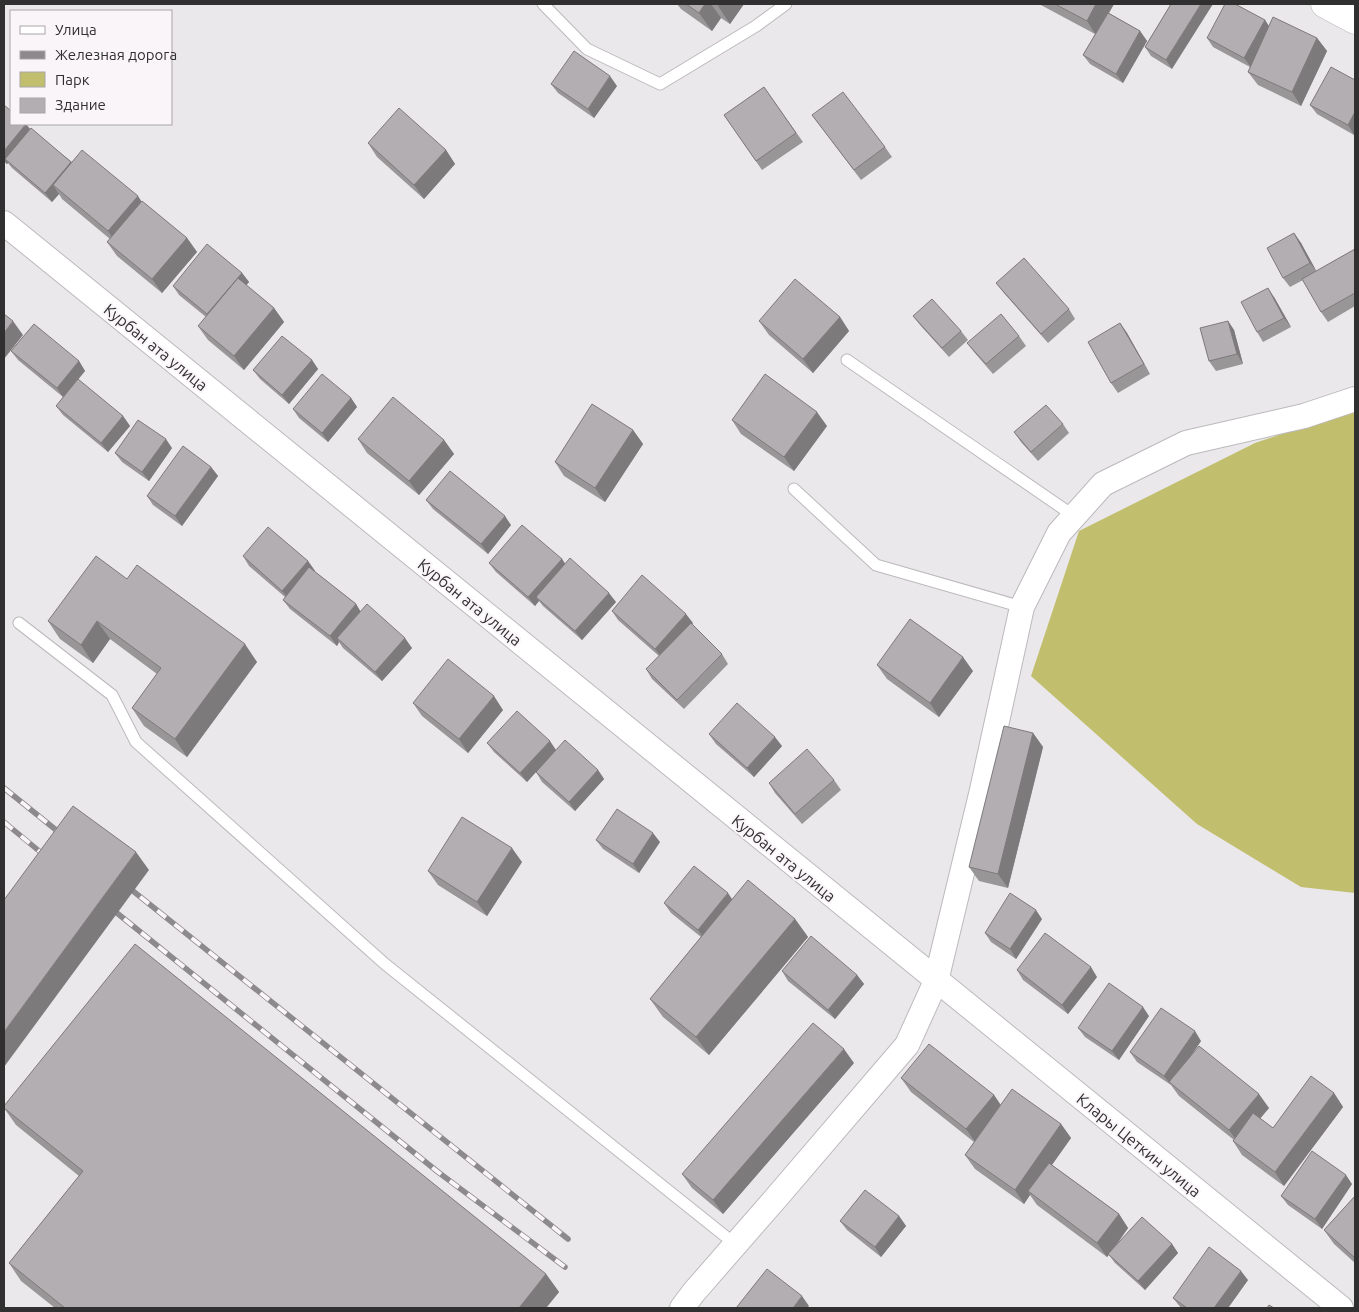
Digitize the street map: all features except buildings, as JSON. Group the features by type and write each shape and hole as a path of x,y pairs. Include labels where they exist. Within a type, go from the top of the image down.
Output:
{"main road":[{"path":"1325,4 1355,20"}],"street":[{"name":"Курбан ата улица","path":"4,223 936,981"},
{"path":"682,1308 907,1045 936,981 982,790 1022,607 1059,533 1103,484 1186,442 1304,416 1355,399"},
{"name":"Клары Цеткин улица","path":"936,981 1341,1308"}],"lane":[{"path":"543,4 586,49 660,84 756,26 786,4"},
{"path":"847,360 1074,516"},
{"path":"794,489 876,564 1022,607"},
{"path":"19,623 112,695 136,742 385,964 735,1244"}],"green space":[{"path":"1355,409 1355,893 1301,887 1197,824 1031,676 1079,531 1255,443"}],"railway":[{"path":"4,788 66,838"},
{"path":"4,822 50,860"},
{"path":"123,883 568,1239"},
{"path":"107,905 438,1172 565,1267"}]}
